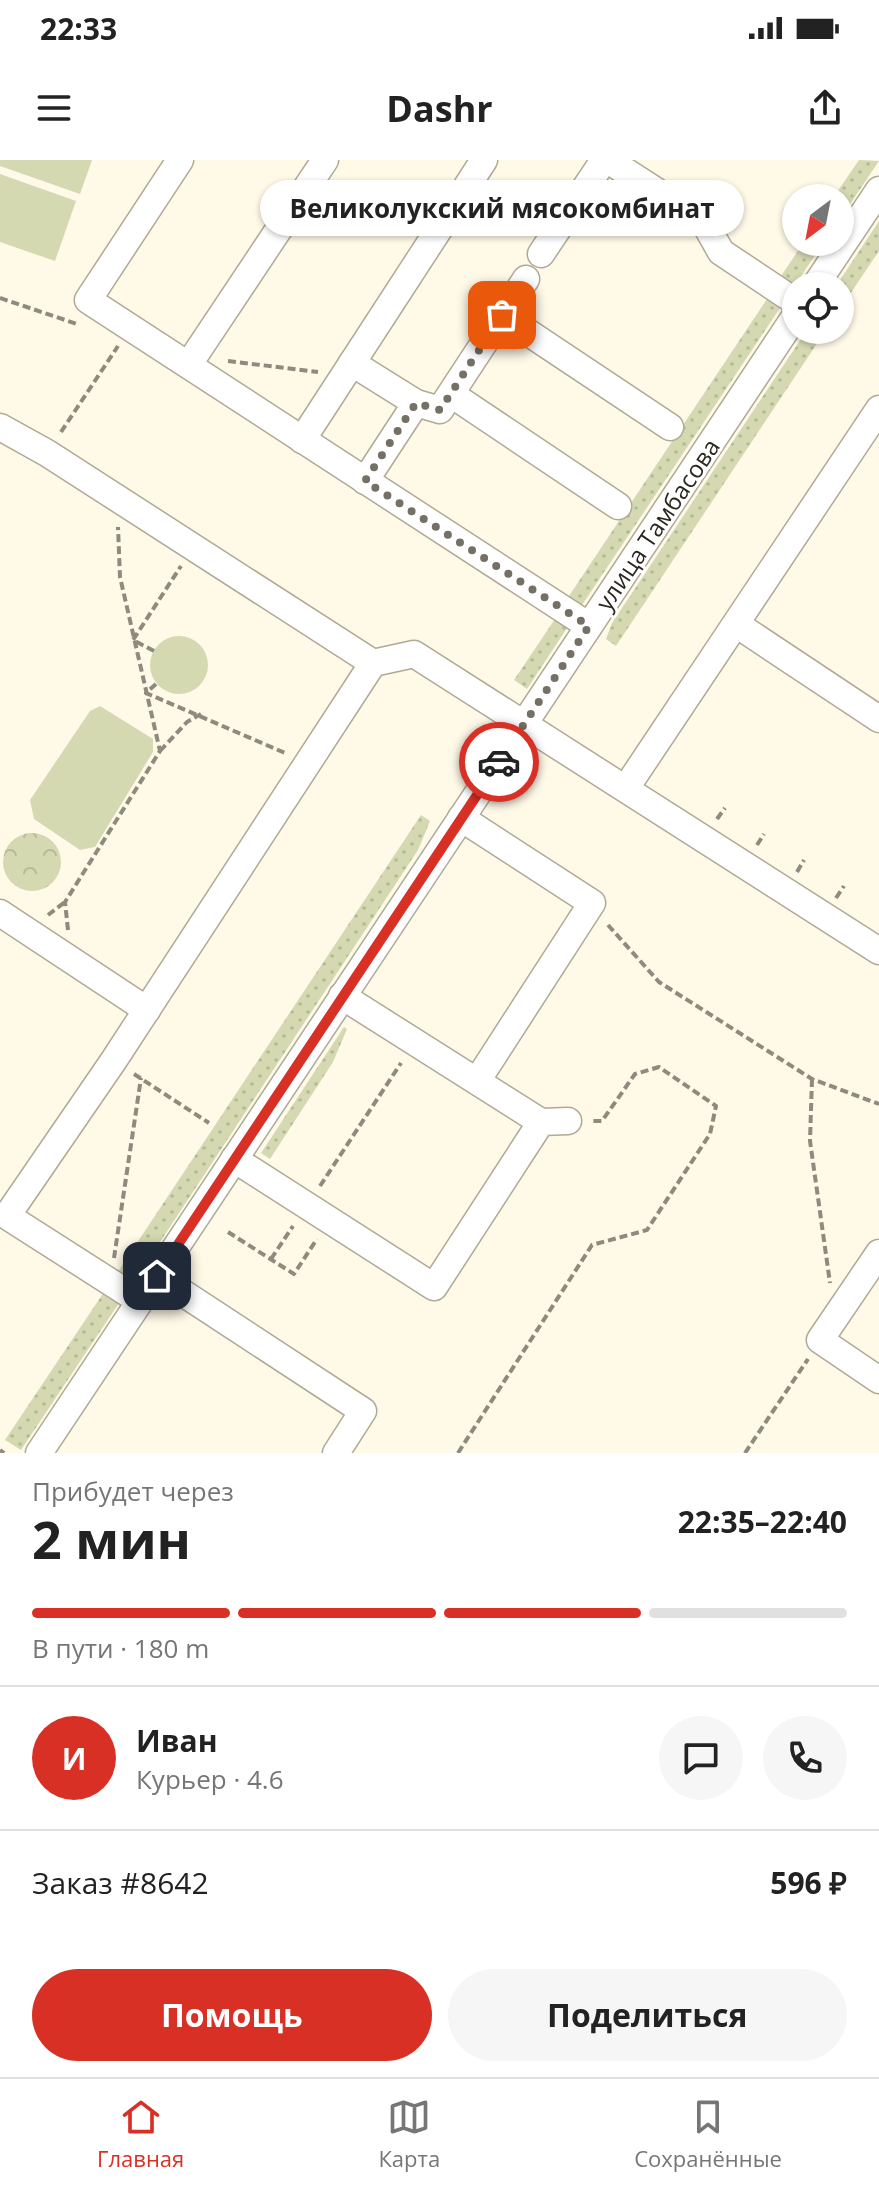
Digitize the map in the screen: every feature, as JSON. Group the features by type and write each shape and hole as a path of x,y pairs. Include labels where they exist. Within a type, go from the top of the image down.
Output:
{"street":[{"path":"180,160 88,300 191,361 302,440 589,626"},
{"path":"191,361 325,160"},
{"path":"302,440 484,160"},
{"path":"541,254 606,160 704,222 721,252 782,293"},
{"path":"824,272 879,190"},
{"path":"348,369 416,403 440,410 526,279"},
{"path":"502,315 670,427"},
{"name":"улица Тамбасова","path":"39,1453 782,336"},
{"path":"451,394 618,506"},
{"path":"365,481 416,403"},
{"path":"626,788 879,409"},
{"path":"0,427 47,453 373,663"},
{"path":"736,624 879,719"},
{"path":"140,1301 7,1216 114,1060 373,663 414,654 879,951"},
{"path":"461,818 592,903 477,1081"},
{"path":"0,913 147,1010"},
{"path":"342,996 541,1122 568,1121"},
{"path":"234,1159 434,1287 541,1122"},
{"path":"879,1253 820,1340 879,1380"},
{"path":"157,1276 363,1411 336,1453"}],"path":[{"path":"0,298 81,326"},
{"path":"47,453 130,327"},
{"path":"191,361 348,369"},
{"path":"116,497 120,577 160,751"},
{"path":"133,640 193,547"},
{"path":"133,640 154,651"},
{"path":"146,693 156,684"},
{"path":"146,693 201,714 305,766"},
{"path":"72,960 65,902 160,751 187,722 201,714"},
{"path":"592,903 625,948 659,982 812,1079 879,1104"},
{"path":"271,1259 409,1051"},
{"path":"114,1060 209,1123"},
{"path":"458,1453 592,1245 647,1230 710,1134 716,1106 659,1067 635,1074 602,1121 568,1121"},
{"path":"112,1268 141,1078"},
{"path":"812,1079 810,1141 835,1318"},
{"path":"228,1232 294,1274 311,1248"},
{"path":"745,1453 820,1340"}],"green space":[{"path":"0,160 92,160 80,194 0,166"},
{"path":"859,160 879,161 854,198 854,184 843,184"},
{"path":"0,174 76,201 55,261 0,242"},
{"path":"879,221 879,251 854,288 854,272 845,272"},
{"path":"795,256 815,256 804,272 784,272"},
{"path":"767,299 780,308 580,608 567,599"},
{"path":"798,344 817,344 616,646 606,639 612,623"},
{"path":"555,619 567,628 527,689 514,680"},
{"path":"179,636 190,638 199,645 206,654 206,676 199,685 190,692 179,694 168,692 159,685 152,676 150,665 152,654 159,645 168,638"},
{"path":"100,706 153,739 153,752 95,847 80,850 34,819 30,800 90,711"},
{"path":"421,815 430,821 418,850 133,1283 117,1273"},
{"path":"32,833 52,842 61,862 52,882 32,891 12,882 3,862 12,842"},
{"path":"344,1027 347,1029 333,1062 270,1159 261,1153"},
{"path":"104,1292 119,1303 21,1450 5,1440"}],"way so far":[{"path":"499,762 589,626 365,481 416,403 440,410 502,315"}],"place":[{"name":"Великолукский мясокомбинат","path":"502,315"}],"route":[{"path":"157,1276 499,762"}]}
